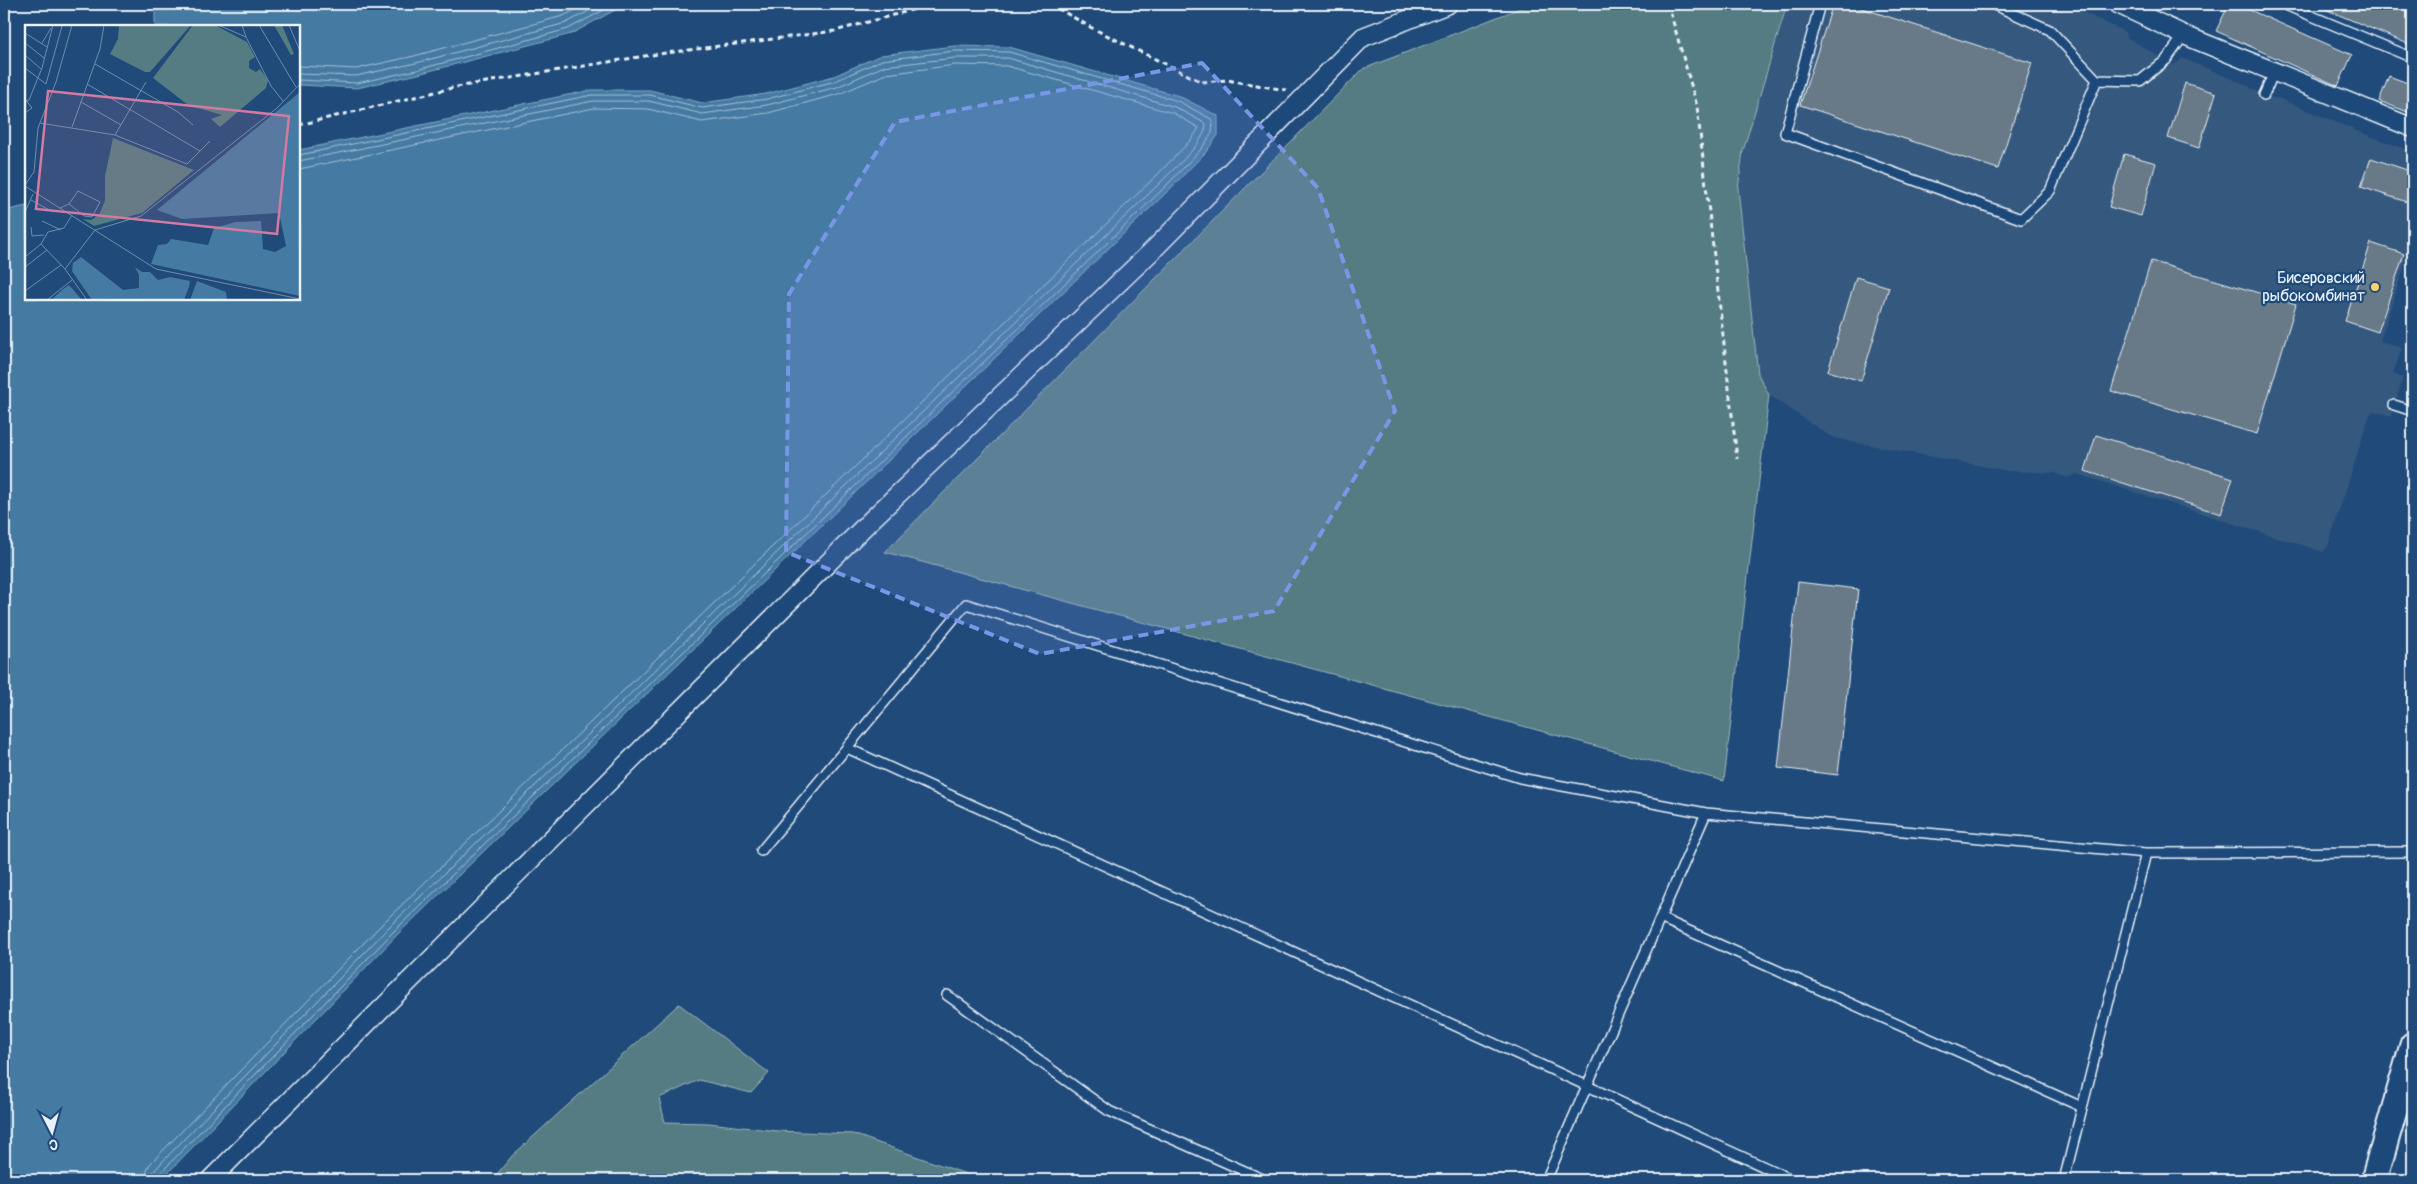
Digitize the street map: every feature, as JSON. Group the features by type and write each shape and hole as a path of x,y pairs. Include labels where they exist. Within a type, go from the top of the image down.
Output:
{"main road":[{"path":"2374,1180 2413,1045"}],"street":[{"path":"210,1180 868,523 1154,249 1363,37 1448,4"},
{"path":"2118,4 2184,35 2413,128"}],"lane":[{"path":"1820,4 1785,133 2021,219 2050,191 2097,80"},
{"path":"1992,4 2050,30 2097,80 2140,81 2166,60 2184,35"},
{"path":"2283,4 2413,58"},
{"path":"2264,95 2274,72"},
{"path":"2394,405 2413,411"},
{"path":"761,851 966,604 1520,778 1706,812 2146,853 2413,852"},
{"path":"847,748 1793,1180"},
{"path":"1546,1180 1706,812"},
{"path":"2064,1180 2146,853"},
{"path":"1660,918 2082,1107"},
{"path":"947,995 1109,1111 1265,1180"}],"path":[{"path":"300,125 456,87 651,54 835,31 934,4"},
{"path":"1050,4 1101,32 1202,82 1227,80 1306,93"},
{"path":"1668,4 1697,106 1737,459"},
{"path":"2408,254 2413,256"}],"highlighted area":[{"path":"1202,63 1318,188 1395,411 1274,611 1040,654 786,552 789,294 895,122"}],"shaded area":[{"path":"1790,4 2066,4 2125,32 2126,37 2174,65 2182,58 2242,83 2270,98 2278,98 2413,152 2413,250 2410,249 2380,341 2402,348 2393,374 2403,378 2391,416 2373,411 2369,417 2328,546 2323,552 2077,474 2067,478 2055,473 2008,471 1843,440 1828,435 1769,395 1758,375 1738,189 1743,151 1787,7"}],"green space":[{"path":"1531,4 1790,4 1786,8 1743,151 1738,189 1758,374 1769,395 1724,781 885,552 1363,69"},
{"path":"679,1004 769,1073 751,1093 699,1080 659,1098 665,1122 709,1123 777,1131 853,1134 983,1180 492,1180 512,1156"}],"water":[{"path":"155,4 626,4 571,34 357,88 300,85 300,25 155,25"},
{"path":"954,46 1009,47 1179,96 1218,116 1218,135 1206,152 1170,189 398,934 161,1180 4,1180 4,211 25,206 25,300 300,300 300,150 592,90 650,90 702,103 766,94 834,76 881,55"}],"building":[{"path":"1833,4 1849,4 2032,63 1998,169 1800,105"},
{"path":"2229,4 2236,4 2352,55 2338,86 2216,31"},
{"path":"2313,4 2413,4 2413,46"},
{"path":"2389,76 2413,85 2413,114 2379,101"},
{"path":"2185,83 2216,93 2199,148 2168,138"},
{"path":"2124,154 2156,163 2141,216 2109,207"},
{"path":"2371,158 2413,172 2413,204 2361,187"},
{"name":"Бисеровский рыбокомбинат","path":"2371,243 2404,254 2378,332 2345,321"},
{"path":"2151,261 2296,304 2257,434 2111,391"},
{"path":"1856,277 1889,287 1861,381 1828,371"},
{"path":"2096,435 2233,478 2221,514 2085,471"},
{"path":"1798,582 1858,589 1838,775 1778,768"}],"place":[{"name":"Бисеровский рыбокомбинат","path":"2375,287"}]}
